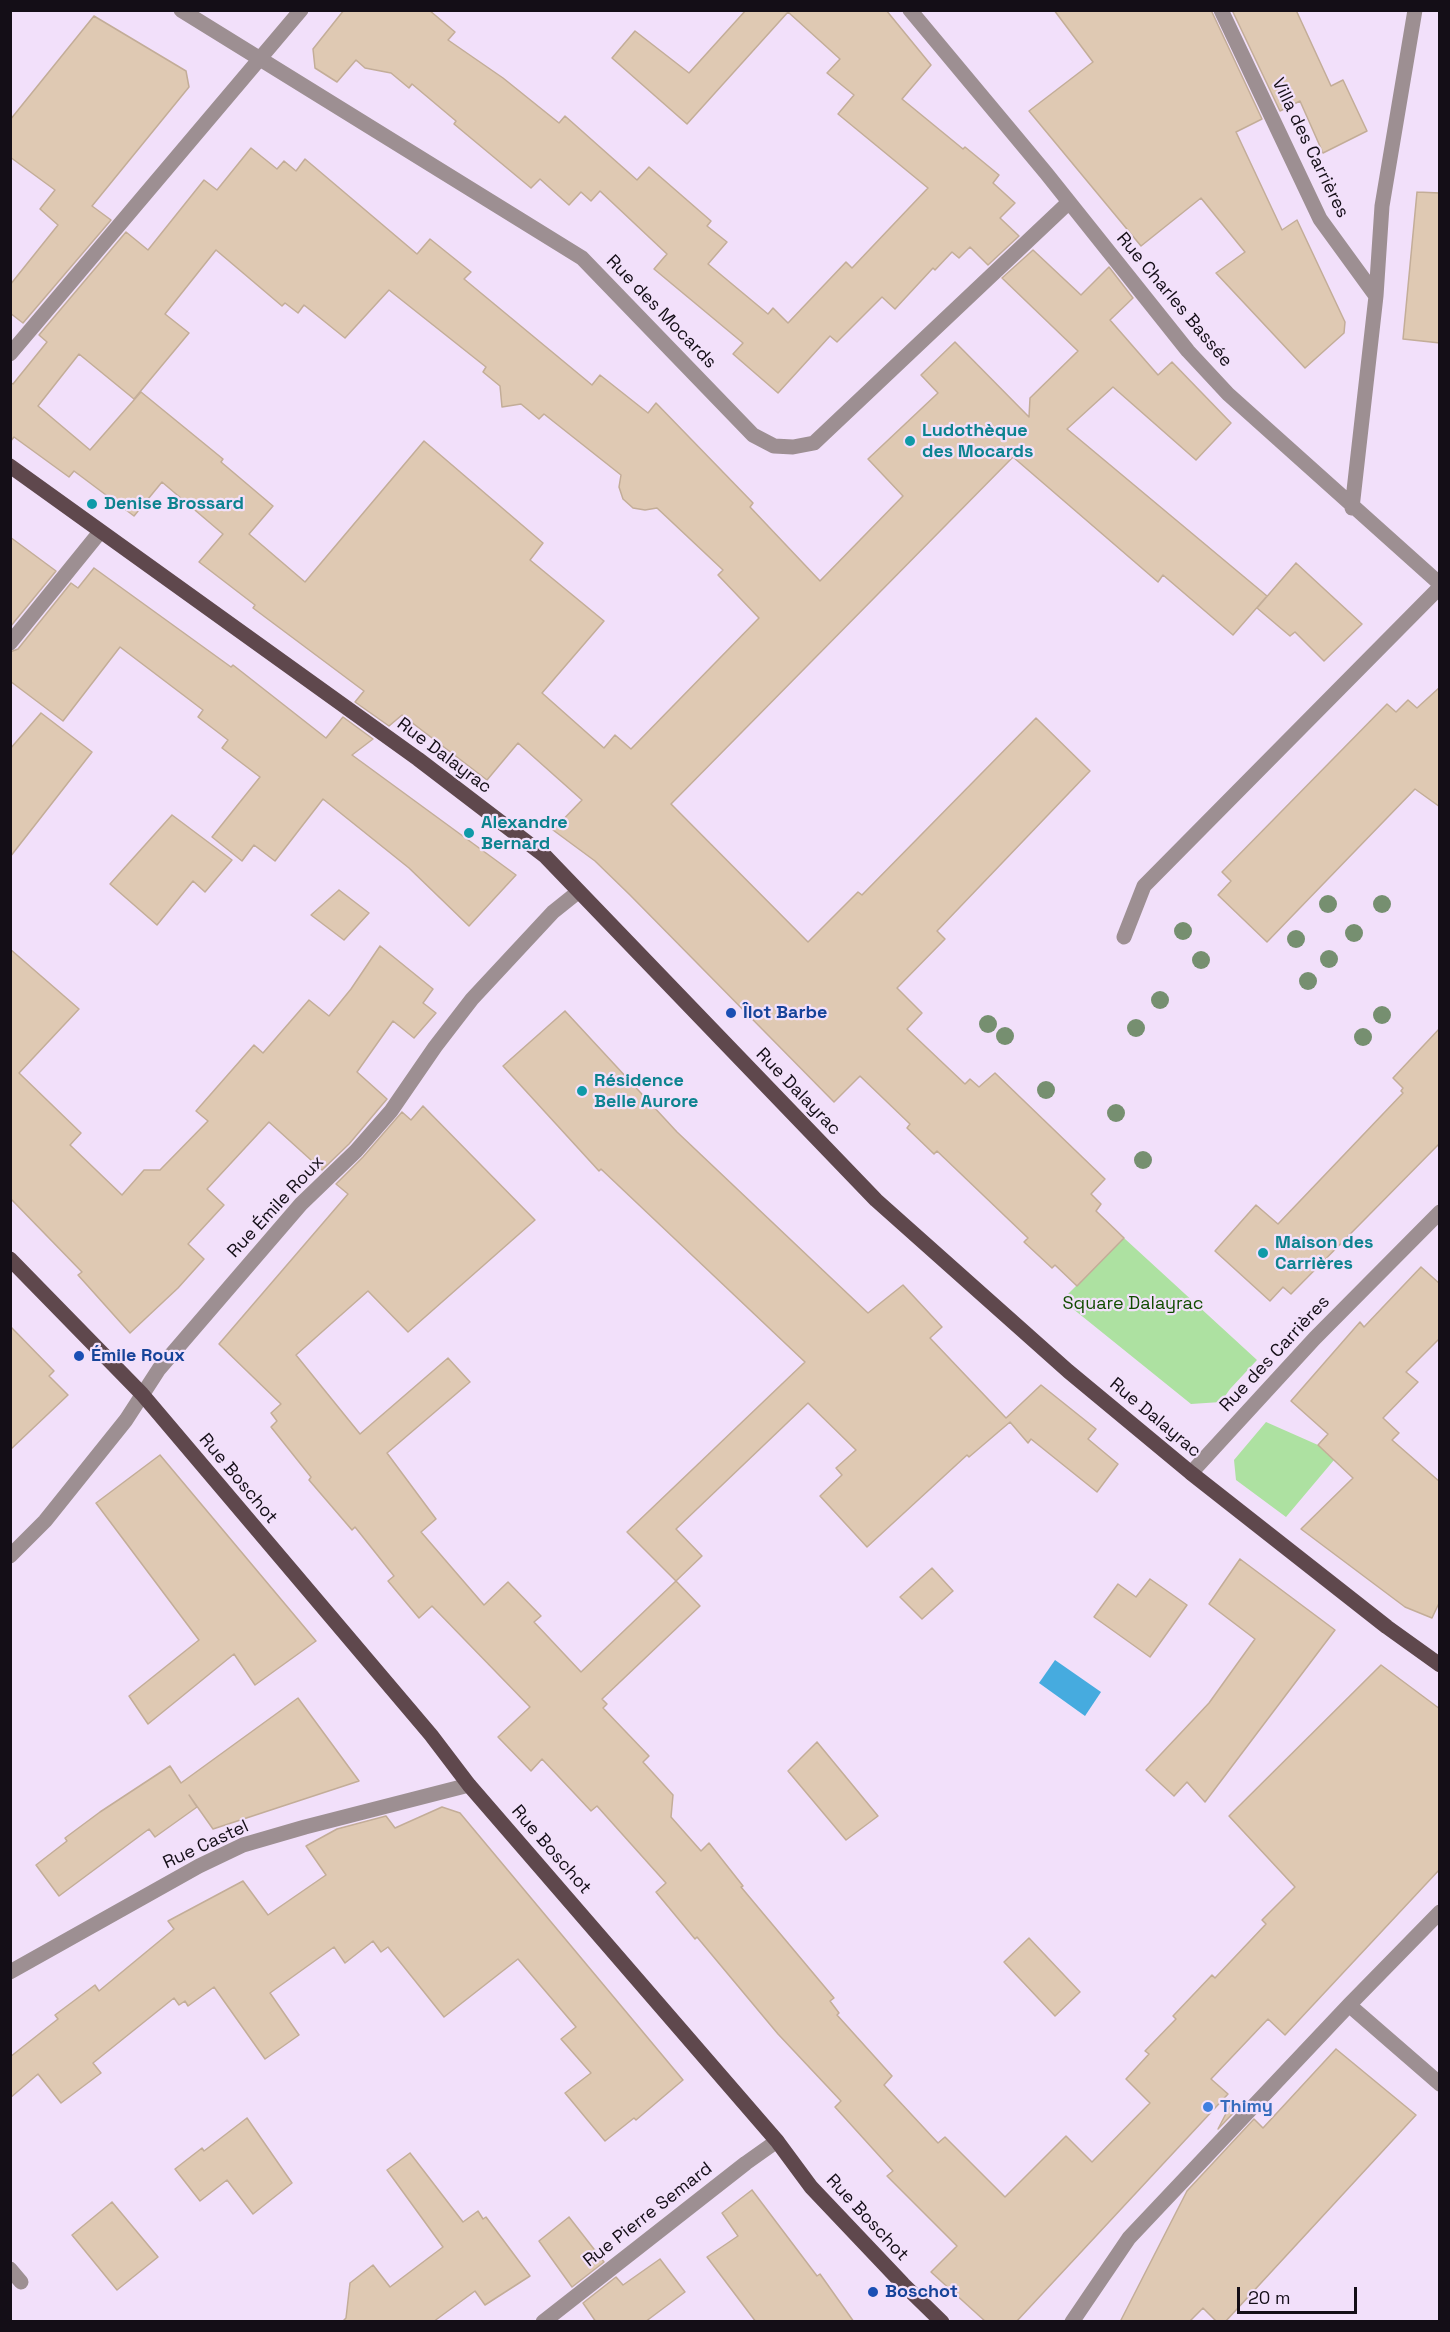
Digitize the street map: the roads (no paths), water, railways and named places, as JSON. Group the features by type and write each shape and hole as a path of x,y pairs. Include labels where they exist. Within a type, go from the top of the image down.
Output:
{"main road":[{"name":"Rue Dalayrac","path":"10,466 418,759 545,856 876,1200 1068,1371 1191,1473 1387,1627 1440,1665"},
{"name":"Rue Boschot","path":"10,1259 142,1394 431,1735 470,1785 777,2142 811,2187 942,2322"}],"street":[{"name":"Rue des Mocards","path":"180,10 582,258 753,435 774,446 793,447 813,443 1068,203"},
{"path":"10,354 301,10"},
{"name":"Rue Charles Bassée","path":"910,10 1188,351 1228,394 1440,586"},
{"name":"Villa des Carrières","path":"1221,10 1320,219 1376,296"},
{"path":"1352,508 1376,296 1382,206 1415,10"},
{"path":"10,643 100,532"},
{"path":"1124,937 1144,886 1440,586"},
{"name":"Rue Émile Roux","path":"10,1556 45,1521 126,1420 166,1361 301,1204 356,1151 392,1111 435,1047 472,999 553,912 578,892"},
{"name":"Rue des Carrières","path":"1191,1473 1315,1338 1440,1212"},
{"name":"Rue Castel","path":"10,1972 199,1866 243,1845 470,1785"},
{"path":"1072,2322 1129,2238 1440,1912"},
{"path":"1349,2005 1440,2084"},
{"name":"Rue Pierre Semard","path":"543,2322 746,2163 777,2142"},
{"path":"10,2270 21,2282"}],"water":[{"path":"1055,1660 1101,1692 1085,1716 1039,1683"}],"place":[{"name":"Ludothèque des Mocards","path":"910,441"},
{"name":"Denise Brossard","path":"92,504"},
{"name":"Alexandre Bernard","path":"469,833"},
{"name":"Îlot Barbe","path":"731,1013"},
{"name":"Résidence Belle Aurore","path":"582,1091"},
{"name":"Maison des Carrières","path":"1263,1253"},
{"name":"Émile Roux","path":"79,1356"},
{"name":"Thimy","path":"1208,2107"},
{"name":"Boschot","path":"873,2292"}],"park label":[{"name":"Square Dalayrac","path":"1133,1304"}]}
